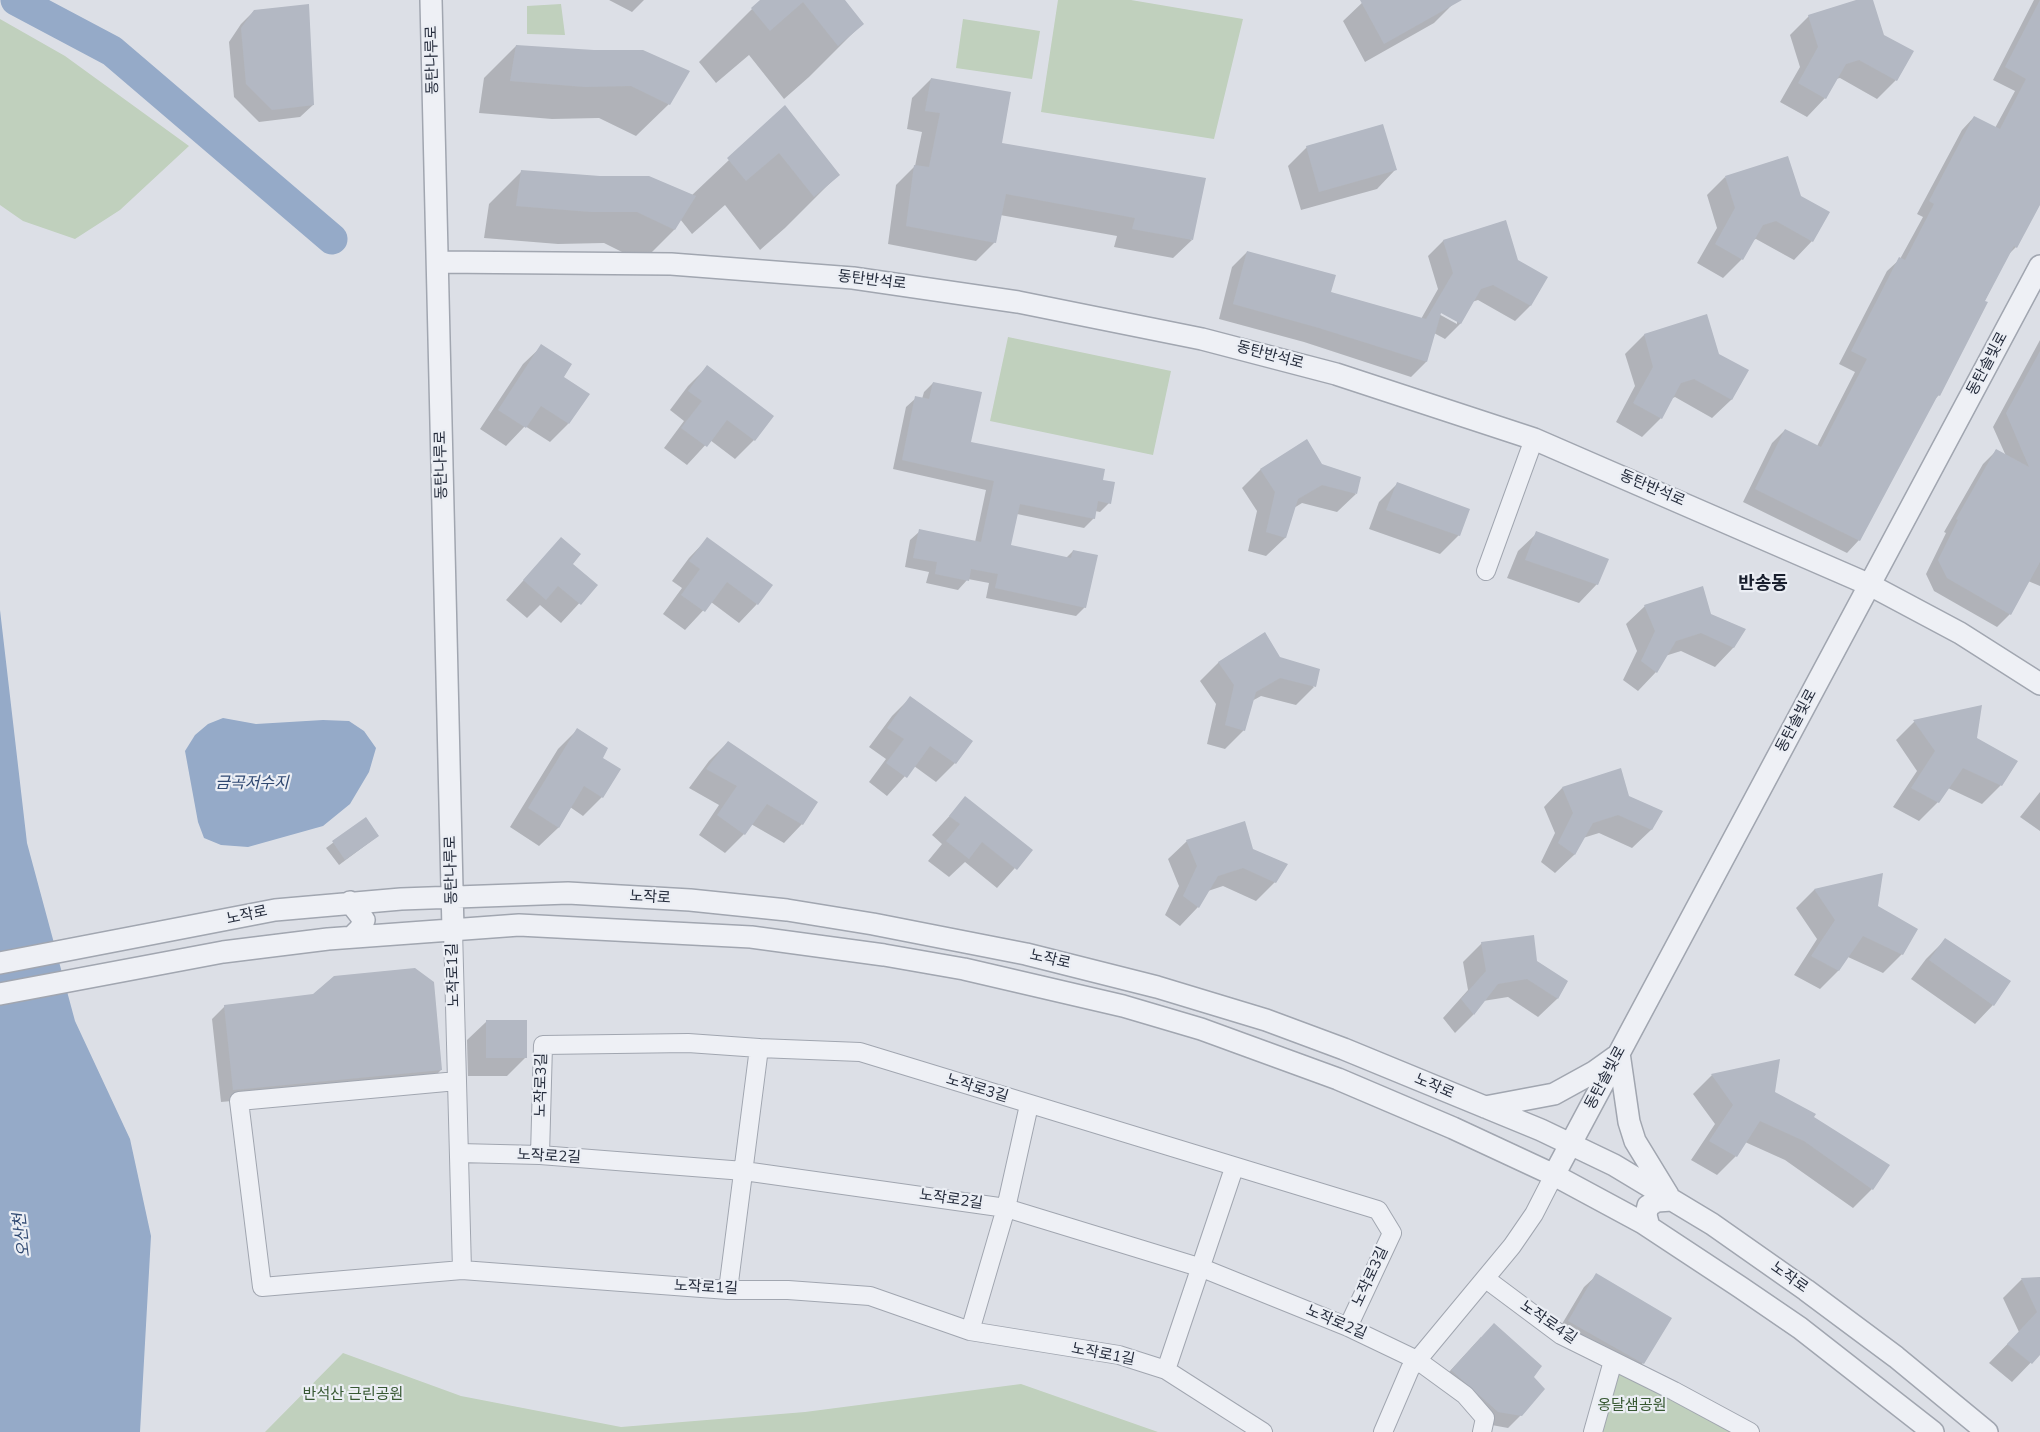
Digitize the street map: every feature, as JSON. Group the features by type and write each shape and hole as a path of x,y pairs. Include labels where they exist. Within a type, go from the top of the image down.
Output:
{"street":[{"name":"동탄나루로","path":"431,0 453,930"},
{"name":"동탄반석로","path":"438,262 680,265 853,278 1018,302 1202,339 1316,369 1534,439 1870,585 1960,633 2040,684"},
{"name":"동탄솔빛로","path":"1554,1175 2040,266"},
{"path":"1486,571 1534,439"},
{"path":"568,893 554,912 559,920 568,927"},
{"name":"노작로","path":"0,963 275,910 350,902 568,893 690,900 787,910 873,924 1026,954 1176,992 1266,1020 1344,1049 1483,1108 1541,1130 1614,1165 1712,1224 1814,1295 1896,1357 1987,1432"},
{"path":"350,902 364,920 360,929 352,937"},
{"name":"노작로","path":"0,994 223,952 352,937 519,925 751,937 884,955 964,969 1124,1006 1201,1029 1338,1079 1554,1175 1649,1227 1800,1328 1933,1432"},
{"name":"노작로1길","path":"453,930 462,1270 728,1290 788,1290 870,1296 970,1331 1119,1355 1166,1370 1263,1432"},
{"name":"노작로3길","path":"540,1155 542,1045 688,1043 860,1052 1234,1168 1378,1210 1392,1233 1348,1327"},
{"path":"728,1290 759,1048"},
{"path":"1483,1108 1554,1094 1594,1072 1619,1054 1629,1122 1635,1141 1672,1200 1657,1201 1648,1206 1646,1215 1649,1227"},
{"path":"457,1081 239,1101 262,1287 462,1270"},
{"path":"970,1331 1006,1208 1029,1105"},
{"path":"1468,1136 1483,1134 1492,1128 1493,1117 1483,1108"},
{"name":"노작로2길","path":"459,1153 540,1155 744,1171 1006,1208 1202,1268 1348,1327 1417,1360"},
{"path":"1166,1370 1202,1268 1234,1168"},
{"path":"1383,1432 1410,1369 1486,1279 1534,1214 1554,1175"},
{"name":"노작로4길","path":"1486,1279 1561,1335 1674,1390 1748,1432"},
{"path":"1417,1360 1465,1395 1485,1418 1482,1432"},
{"path":"1593,1432 1613,1361"}],"green space":[{"path":"1058,0 1131,0 1243,19 1214,139 1041,112"},
{"path":"561,4 565,35 527,34 527,6"},
{"path":"0,19 65,56 189,146 120,210 75,239 23,221 0,205"},
{"path":"963,19 1040,31 1032,79 956,68"},
{"path":"1008,337 1171,371 1153,455 990,421"},
{"name":"반석산 근린공원","path":"343,1353 461,1396 621,1427 805,1412 1021,1384 1158,1432 265,1432"},
{"name":"옹달샘공원","path":"1615,1367 1739,1432 1597,1432"}],"water":[{"name":"오산천","path":"0,610 27,843 75,1021 130,1139 151,1236 140,1432 0,1432"},
{"name":"금곡저수지","path":"223,718 256,724 323,720 349,721 364,731 376,748 369,772 350,804 323,826 248,847 221,845 204,838 198,822 185,751 195,735 208,724"}],"building":[{"path":"760,0 845,0 864,24 838,46 803,2 770,31 751,8"},
{"path":"1360,0 1462,0 1384,44"},
{"path":"1856,0 1873,0 1884,35 1914,51 1897,81 1859,60 1846,64 1826,99 1798,83 1818,47 1808,15"},
{"path":"2040,0 2040,205 2017,248 2014,246 1985,301 1988,302 1940,396 1938,395 1860,541 1755,489 1785,429 1821,447 1867,359 1851,351 1899,257 1905,260 1934,204 1929,201 1974,116 2000,129 2026,79 2005,67"},
{"path":"309,4 314,105 272,110 246,84 241,28 254,10"},
{"path":"516,45 594,50 643,50 690,71 670,105 631,86 585,87 510,81"},
{"path":"931,78 1011,92 1002,143 1206,178 1193,240 1132,229 1135,218 1006,194 996,243 906,226 914,165 929,167 940,113 925,111"},
{"path":"785,105 840,175 814,197 779,153 746,181 727,158"},
{"path":"1383,124 1397,170 1319,192 1306,146"},
{"path":"1788,156 1801,196 1830,212 1813,242 1776,221 1763,225 1743,260 1715,244 1735,208 1725,176"},
{"path":"521,170 600,176 649,176 696,196 675,230 637,212 591,212 516,206"},
{"path":"1506,220 1518,260 1548,277 1531,306 1493,285 1481,289 1461,324 1441,313 1427,362 1319,328 1233,304 1247,251 1336,275 1331,292 1426,319 1453,273 1443,240"},
{"path":"1707,314 1719,354 1749,370 1732,400 1694,379 1681,383 1662,419 1633,403 1653,367 1644,334"},
{"path":"541,344 572,364 564,377 590,394 569,424 541,406 526,428 498,410"},
{"path":"2040,351 2040,562 2011,615 1947,578 1938,560 1958,520 1956,519 1996,449 2029,467 2006,413"},
{"path":"707,365 774,416 755,441 727,420 707,447 681,428 702,401 688,391"},
{"path":"933,382 982,392 971,442 1105,469 1103,480 1115,482 1111,504 1098,501 1095,519 1020,504 1011,545 1071,558 1073,550 1098,555 1086,608 995,588 998,574 971,569 969,581 935,574 937,562 913,558 919,529 981,542 994,481 902,460 915,396 929,399"},
{"path":"1307,439 1322,464 1361,477 1357,494 1322,485 1298,499 1286,538 1266,532 1275,492 1260,469"},
{"path":"1397,482 1470,509 1460,536 1386,510"},
{"path":"1536,531 1609,559 1598,585 1525,560"},
{"path":"561,537 581,554 573,564 598,585 581,605 558,586 546,600 523,580"},
{"path":"707,537 773,585 758,605 727,582 705,612 681,595 700,569 689,561"},
{"path":"1703,586 1711,614 1746,629 1734,648 1701,633 1676,641 1657,673 1641,661 1655,631 1644,605"},
{"path":"1265,632 1280,657 1320,669 1316,687 1280,678 1256,692 1245,731 1225,725 1234,685 1218,662"},
{"path":"910,696 973,741 956,764 930,746 907,778 886,763 904,739 887,728"},
{"path":"1982,705 1977,738 2018,761 2002,786 1963,768 1939,803 1911,788 1935,751 1913,720"},
{"path":"577,728 608,748 603,758 621,769 603,798 584,786 559,828 528,808"},
{"path":"728,741 818,802 803,825 767,804 745,835 717,815 737,786 706,769"},
{"path":"1621,768 1629,796 1663,811 1652,830 1618,815 1593,823 1575,855 1558,843 1573,813 1562,787"},
{"path":"965,796 1033,850 1017,870 982,842 969,859 946,841 960,824 949,816"},
{"path":"366,817 379,836 345,860 332,841"},
{"path":"1245,821 1253,849 1288,864 1276,883 1243,868 1218,876 1199,908 1183,896 1197,866 1186,840"},
{"path":"1883,873 1878,906 1918,929 1903,955 1863,936 1839,971 1811,956 1835,920 1814,889"},
{"path":"1534,935 1537,961 1568,981 1558,999 1527,979 1498,984 1474,1015 1461,999 1486,971 1481,942"},
{"path":"1945,938 2011,981 1994,1006 1929,960"},
{"path":"415,968 434,982 442,1070 233,1090 224,1005 313,994 334,976"},
{"path":"486,1020 527,1020 527,1058 486,1058"},
{"path":"1780,1059 1775,1092 1816,1114 1814,1117 1890,1165 1873,1190 1804,1141 1760,1121 1737,1157 1709,1141 1733,1105 1711,1074"},
{"path":"1596,1273 1672,1318 1644,1364 1568,1321"},
{"path":"2040,1277 2040,1355 2032,1364 2007,1344 2037,1312 2021,1278"},
{"path":"1494,1323 1542,1366 1534,1377 1545,1389 1522,1416 1498,1412 1451,1370"}],"waterway":[{"path":"16,0 112,51 332,239"}],"district":[{"name":"반송동","path":"1763,585"}]}
